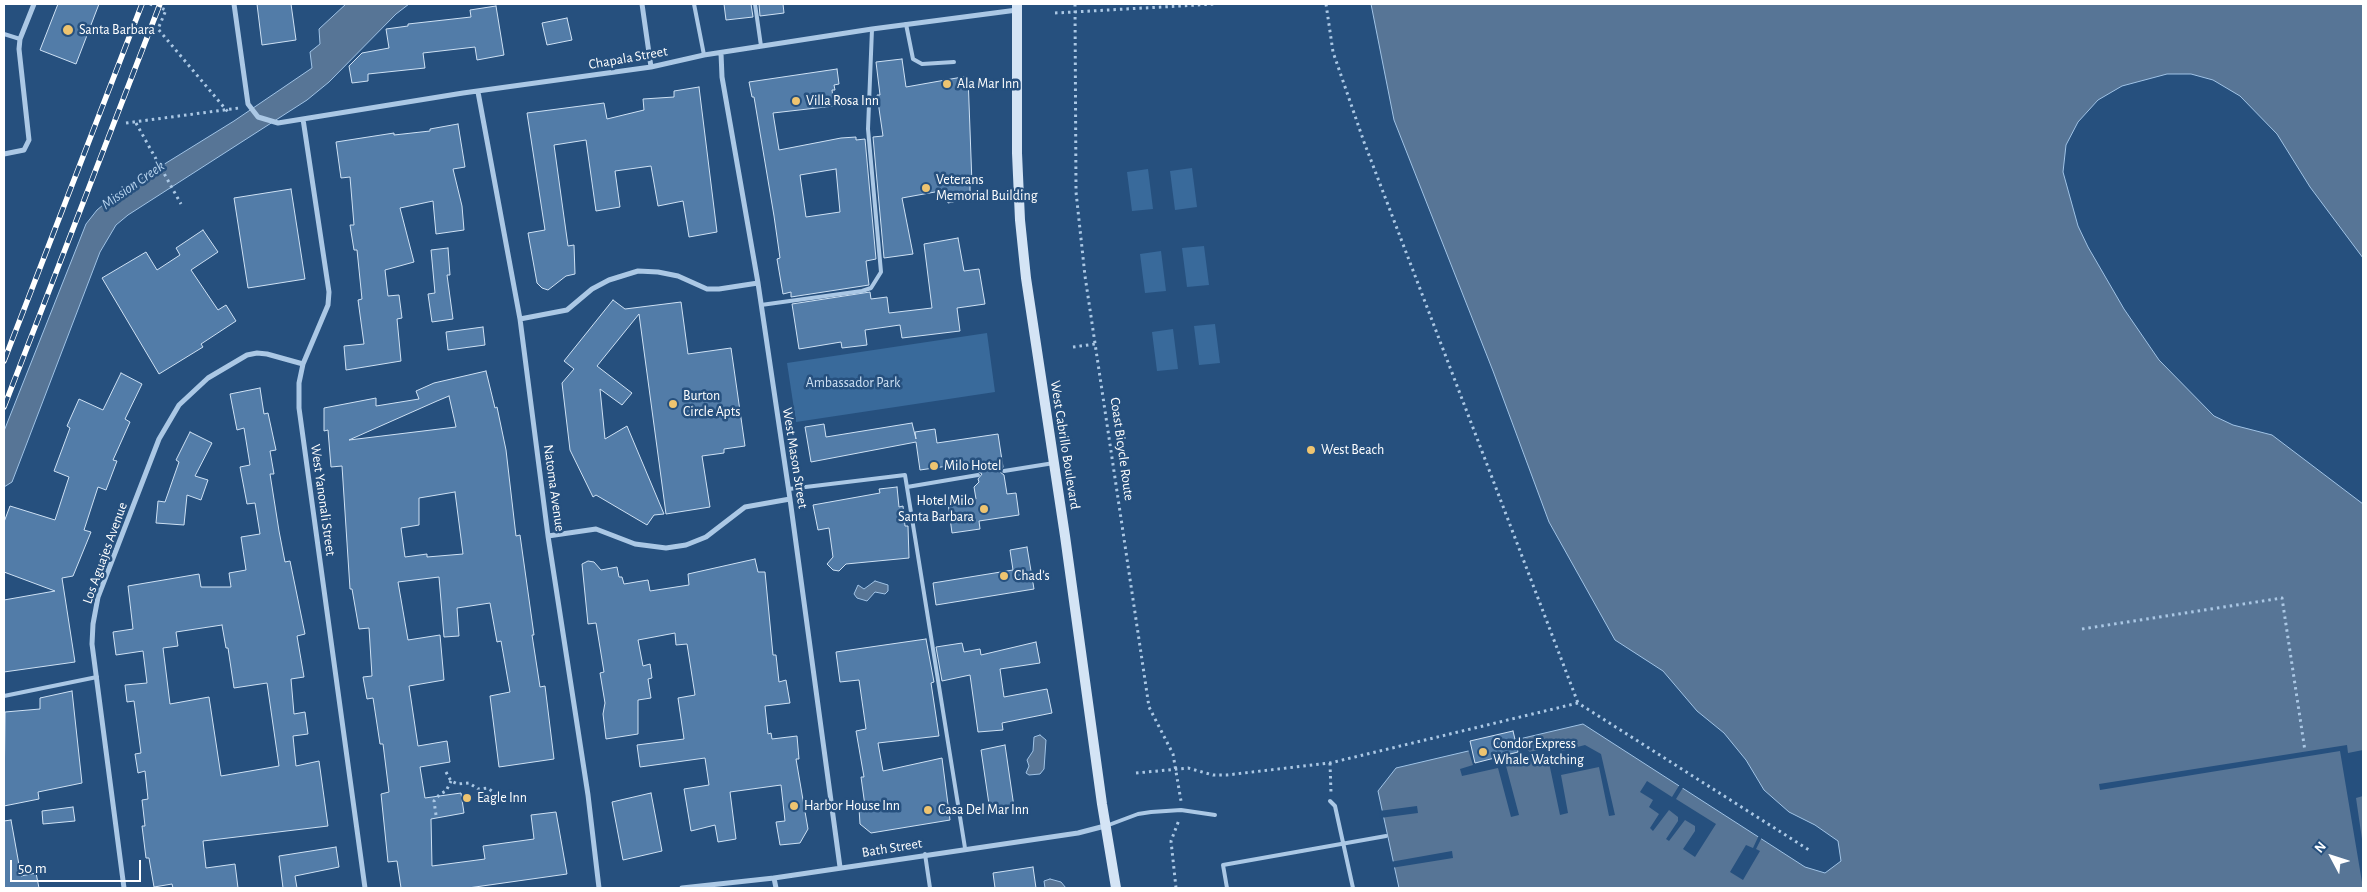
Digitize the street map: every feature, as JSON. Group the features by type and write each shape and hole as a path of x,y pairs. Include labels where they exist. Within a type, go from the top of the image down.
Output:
{"main road":[{"name":"West Cabrillo Boulevard","path":"1016,7 1017,153 1020,220 1105,826 1116,888"}],"street":[{"path":"4,154 24,150 29,140 20,39 34,4"},
{"path":"234,4 246,98 249,107"},
{"path":"642,4 651,67"},
{"name":"Chapala Street","path":"249,107 258,117 266,121 286,122 651,67 704,55 1016,7"},
{"name":"West Mason Street","path":"721,53 722,77 758,283 789,489 840,867"},
{"name":"Natoma Avenue","path":"478,92 520,319 548,536 588,795 599,888"},
{"name":"West Yanonali Street","path":"303,119 329,292 328,305 303,364 299,383 299,408 365,888"},
{"path":"520,319 567,310 592,289 609,280 638,272 658,272 678,276 707,289 758,283"},
{"name":"Los Aguajes Avenue","path":"124,888 92,644 93,624 98,597 168,422 192,391 208,378 247,355 267,354 303,364"},
{"path":"548,536 596,529 635,544 656,548 680,546 706,538 745,507 790,499"},
{"name":"Bath Street","path":"682,888 774,878 965,848 1078,833 1105,826"},
{"path":"774,878 776,888"}],"lane":[{"path":"694,4 704,55"},
{"path":"755,4 761,46"},
{"path":"906,24 912,59 922,64 954,62"},
{"path":"761,305 862,291 871,288 881,272 868,129 872,29"},
{"path":"4,34 20,39"},
{"path":"1004,471 1054,463"},
{"path":"789,489 905,475 965,848"},
{"path":"907,487 978,475"},
{"path":"4,696 97,677"},
{"path":"1330,801 1335,806 1352,888"},
{"path":"1105,826 1138,814 1181,810 1216,815"},
{"path":"1227,888 1224,865 1386,836"},
{"path":"925,854 930,888"}],"path":[{"path":"150,4 166,10 158,29 227,111"},
{"name":"Coast Bicycle Route","path":"1076,4 1076,192 1095,344 1149,707 1168,743 1177,768 1181,810 1179,822 1171,841 1176,888"},
{"path":"1055,13 1215,4"},
{"path":"1326,4 1333,52 1364,142 1578,702 1809,850"},
{"path":"126,123 249,107"},
{"path":"136,123 181,204"},
{"path":"1073,347 1095,344"},
{"path":"2082,629 2282,598 2305,751"},
{"path":"1136,773 1188,768 1213,775 1227,775 1330,763 1578,702"},
{"path":"1330,763 1330,801"},
{"path":"446,772 451,781 458,784 469,784 478,789 488,788 505,802"},
{"path":"436,815 434,801 440,794 446,791 451,781"}],"green space":[{"path":"1192,168 1197,207 1175,210 1170,171"},
{"path":"1148,169 1153,209 1132,211 1127,172"},
{"path":"1204,246 1209,285 1187,287 1182,248"},
{"path":"1161,251 1166,291 1145,293 1140,254"},
{"path":"1215,324 1220,363 1199,365 1194,326"},
{"path":"1173,329 1178,369 1157,371 1152,332"},
{"name":"Ambassador Park","path":"987,333 995,392 796,422 787,363"}],"water":[{"name":"Mission Creek","path":"346,4 409,4 396,14 329,82 307,100 128,215 116,225 100,252 12,482 4,487 4,431 86,224 97,210 116,194 234,121 312,68 310,52 320,44 319,29"},
{"path":"1371,4 2363,4 2363,258 2310,187 2277,134 2240,96 2213,80 2191,74 2167,74 2122,86 2098,100 2078,122 2066,145 2063,172 2078,226 2088,247 2124,309 2159,360 2214,416 2233,425 2272,435 2363,504 2363,888 1399,888 1378,791 1396,768 1583,724 1805,867 1825,873 1841,861 1838,841 1815,825 1789,812 1764,790 1746,760 1724,733 1697,711 1663,671 1615,640 1549,522 1493,371 1394,120"},
{"path":"875,581 888,585 888,591 885,594 875,592 867,601 857,598 854,594 858,585 864,589"},
{"path":"1040,735 1046,740 1044,769 1040,774 1029,775 1026,773 1029,766 1027,760 1033,751 1034,737"},
{"path":"1050,879 1061,882 1066,888 1045,888 1044,881"}],"pier":[{"path":"1522,736 1525,748 1530,752 1560,745 1562,751 1585,745 1601,754 1615,815 1609,816 1599,767 1561,775 1568,813 1560,815 1548,758 1506,766 1519,815 1511,817 1498,768 1462,776 1460,769 1473,765 1468,749"},
{"path":"2347,745 2348,753 2363,750 2363,796 2356,798 2363,846 2363,888 2340,751 2100,790 2099,784"},
{"path":"1647,781 1672,797 1680,784 1684,786 1676,799 1716,824 1695,857 1683,849 1695,831 1695,826 1685,820 1669,841 1666,839 1678,821 1678,817 1669,810 1653,831 1650,828 1659,814 1649,807 1653,800 1640,792"},
{"path":"1417,806 1418,813 1380,818 1379,811"},
{"path":"1759,835 1762,837 1756,849 1760,851 1743,880 1730,872 1746,845 1753,848"},
{"path":"1452,851 1453,858 1391,868 1390,862"}],"building":[{"name":"Santa Barbara","path":"58,4 99,4 76,64 40,50"},
{"path":"257,4 291,4 296,40 262,45"},
{"path":"724,4 751,4 753,17 726,20"},
{"path":"759,4 783,4 784,13 760,16"},
{"path":"496,6 504,55 477,60 475,47 423,53 425,68 368,74 368,81 352,83 349,66 362,53 389,48 386,29 408,26 408,24 471,17 470,10"},
{"path":"567,18 572,40 547,45 542,23"},
{"path":"902,59 906,87 968,76 972,184 970,185 970,198 948,203 946,190 902,198 913,254 884,258 873,137 883,136 877,95 880,95 876,62"},
{"path":"837,69 839,84 834,85 835,90 832,90 834,106 773,113 779,150 841,138 856,137 856,140 865,139 876,259 866,261 869,285 791,297 791,292 783,294 777,259 780,258 774,216 754,97 752,97 749,82","holes":["836,169 840,212 806,217 800,175"]},
{"path":"699,87 717,232 689,237 683,201 658,206 651,166 615,171 620,207 596,211 586,140 554,145 568,246 574,245 575,274 566,276 548,290 542,288 537,283 528,233 545,230 527,113 604,103 607,119 644,110 643,99 674,97 674,91"},
{"path":"458,124 465,167 453,169 462,206 464,230 436,234 433,201 400,208 414,262 385,270 388,296 399,295 402,318 397,319 401,361 346,370 344,346 364,344 358,300 362,299 357,250 354,250 350,225 354,225 350,177 341,178 336,142 394,133 394,135 430,131 430,129"},
{"path":"291,189 305,279 248,288 234,198"},
{"path":"203,230 218,252 191,270 218,310 226,305 236,321 201,344 203,347 159,374 102,278 146,252 157,270 180,255 176,248"},
{"path":"958,238 964,271 979,269 985,304 957,308 960,331 902,338 900,325 865,330 867,345 842,348 841,342 799,349 792,304 870,292 871,299 887,297 889,313 932,308 924,244"},
{"path":"448,248 450,275 447,275 453,319 432,322 428,294 435,293 431,250"},
{"path":"613,300 625,309 681,302 688,354 731,348 745,446 724,449 724,453 702,456 710,507 666,514 639,314 597,366 632,393 622,405 600,389 605,439 627,426 664,514 654,515 647,525 596,495 593,497 570,450 562,383 574,369 564,361"},
{"path":"483,327 485,345 448,350 446,332"},
{"path":"486,371 495,408 497,407 506,450 516,536 520,535 534,635 532,635 540,687 545,686 554,759 499,767 490,696 510,692 501,641 497,642 490,603 457,608 459,636 444,637 439,577 398,582 408,640 440,635 444,680 409,686 418,746 447,741 450,762 420,767 425,798 461,793 464,813 431,819 432,866 485,859 483,846 534,839 531,815 556,812 567,874 468,888 401,888 397,861 388,862 381,794 389,792 383,744 380,744 373,698 367,699 363,677 372,676 369,628 359,629 352,589 350,589 342,466 331,467 328,430 324,431 324,408 376,398 376,406 419,399 416,391 434,383","holes":["449,396 456,427 349,440 437,401","455,492 463,554 427,557 427,554 405,557 401,528 419,525 419,498"]},
{"path":"121,373 142,384 125,419 130,422 113,460 117,461 106,490 98,487 84,530 91,532 73,576 62,578 75,662 4,672 4,600 55,591 4,572 4,522 10,506 55,520 69,477 54,471 70,428 67,426 79,399 103,410"},
{"path":"260,388 264,414 268,413 276,450 270,451 274,474 270,474 279,531 285,562 290,561 305,634 297,636 304,677 291,679 294,714 305,712 308,734 293,736 296,766 319,761 328,826 203,841 206,868 235,864 238,888 173,888 172,884 154,887 149,858 146,858 142,826 145,826 142,800 148,799 145,771 138,773 135,754 141,753 134,701 127,702 125,685 147,683 143,651 116,655 113,632 133,629 128,586 199,574 201,587 231,587 229,573 246,570 241,537 260,534 255,503 247,504 240,467 250,465 244,428 237,430 230,394","holes":["222,625 226,648 228,648 234,688 267,683 279,766 221,776 209,697 170,704 163,648 178,646 176,632"]},
{"path":"912,423 916,439 915,432 935,429 937,443 998,434 1003,467 1000,472 1004,475 1007,494 1016,493 1019,515 979,521 980,529 952,533 948,503 976,499 974,487 979,482 978,479 982,474 977,471 976,462 920,470 916,442 811,462 805,427 824,424 826,437"},
{"path":"190,432 212,443 195,476 208,480 201,500 187,495 184,525 156,523 158,501 165,502 179,462 176,460"},
{"path":"897,487 899,507 903,506 905,526 908,526 909,558 846,564 839,571 833,570 827,564 833,557 829,528 818,530 813,505 880,493 879,489"},
{"name":"Chad’s","path":"1027,547 1034,589 936,605 933,583 1013,570 1010,550"},
{"path":"755,559 758,572 765,572 773,655 776,655 779,682 786,680 790,703 765,706 768,734 771,733 772,739 797,736 799,759 796,759 808,829 800,843 780,845 776,822 785,821 781,785 730,792 736,839 718,842 715,825 691,831 684,789 709,785 705,758 640,767 637,745 684,739 678,698 695,695 687,644 676,645 675,633 638,640 643,666 650,664 652,678 648,679 651,698 638,700 638,734 606,739 603,714 605,703 600,673 604,672 596,623 588,624 582,564 588,561 594,562 601,570 617,567 619,577 622,577 624,584 648,580 650,591 689,585 688,574"},
{"path":"926,639 934,682 931,683 939,736 878,743 883,771 942,758 950,820 871,833 860,824 859,808 865,806 861,777 864,777 856,731 866,729 859,680 840,682 836,652"},
{"path":"1036,642 1040,663 1000,669 1004,697 1047,689 1052,713 1002,723 1003,730 978,732 970,675 942,681 936,647 962,643 964,652 980,649 981,655"},
{"path":"72,691 82,783 38,792 39,799 4,806 5,712 40,709 40,698"},
{"path":"1513,731 1518,752 1475,763 1470,741"},
{"path":"1005,745 1014,807 990,811 981,750"},
{"path":"651,793 662,851 623,860 612,802"},
{"path":"73,807 75,821 43,824 42,811"},
{"path":"11,820 21,876 36,873 39,888 4,888 4,821"},
{"path":"336,847 339,867 295,876 297,888 283,888 279,856"},
{"path":"1033,867 1036,888 995,888 993,873"}],"railway":[{"path":"4,361 142,4"},
{"path":"4,407 160,4"}],"place":[{"name":"Santa Barbara","path":"68,30"},
{"name":"Ala Mar Inn","path":"947,84"},
{"name":"Villa Rosa Inn","path":"796,101"},
{"name":"Veterans Memorial Building","path":"926,188"},
{"name":"Burton Circle Apts","path":"673,404"},
{"name":"West Beach","path":"1311,450"},
{"name":"Milo Hotel","path":"934,466"},
{"name":"Hotel Milo Santa Barbara","path":"984,509"},
{"name":"Chad’s","path":"1004,576"},
{"name":"Condor Express Whale Watching","path":"1483,752"},
{"name":"Eagle Inn","path":"467,798"},
{"name":"Harbor House Inn","path":"794,806"},
{"name":"Casa Del Mar Inn","path":"928,810"}]}
